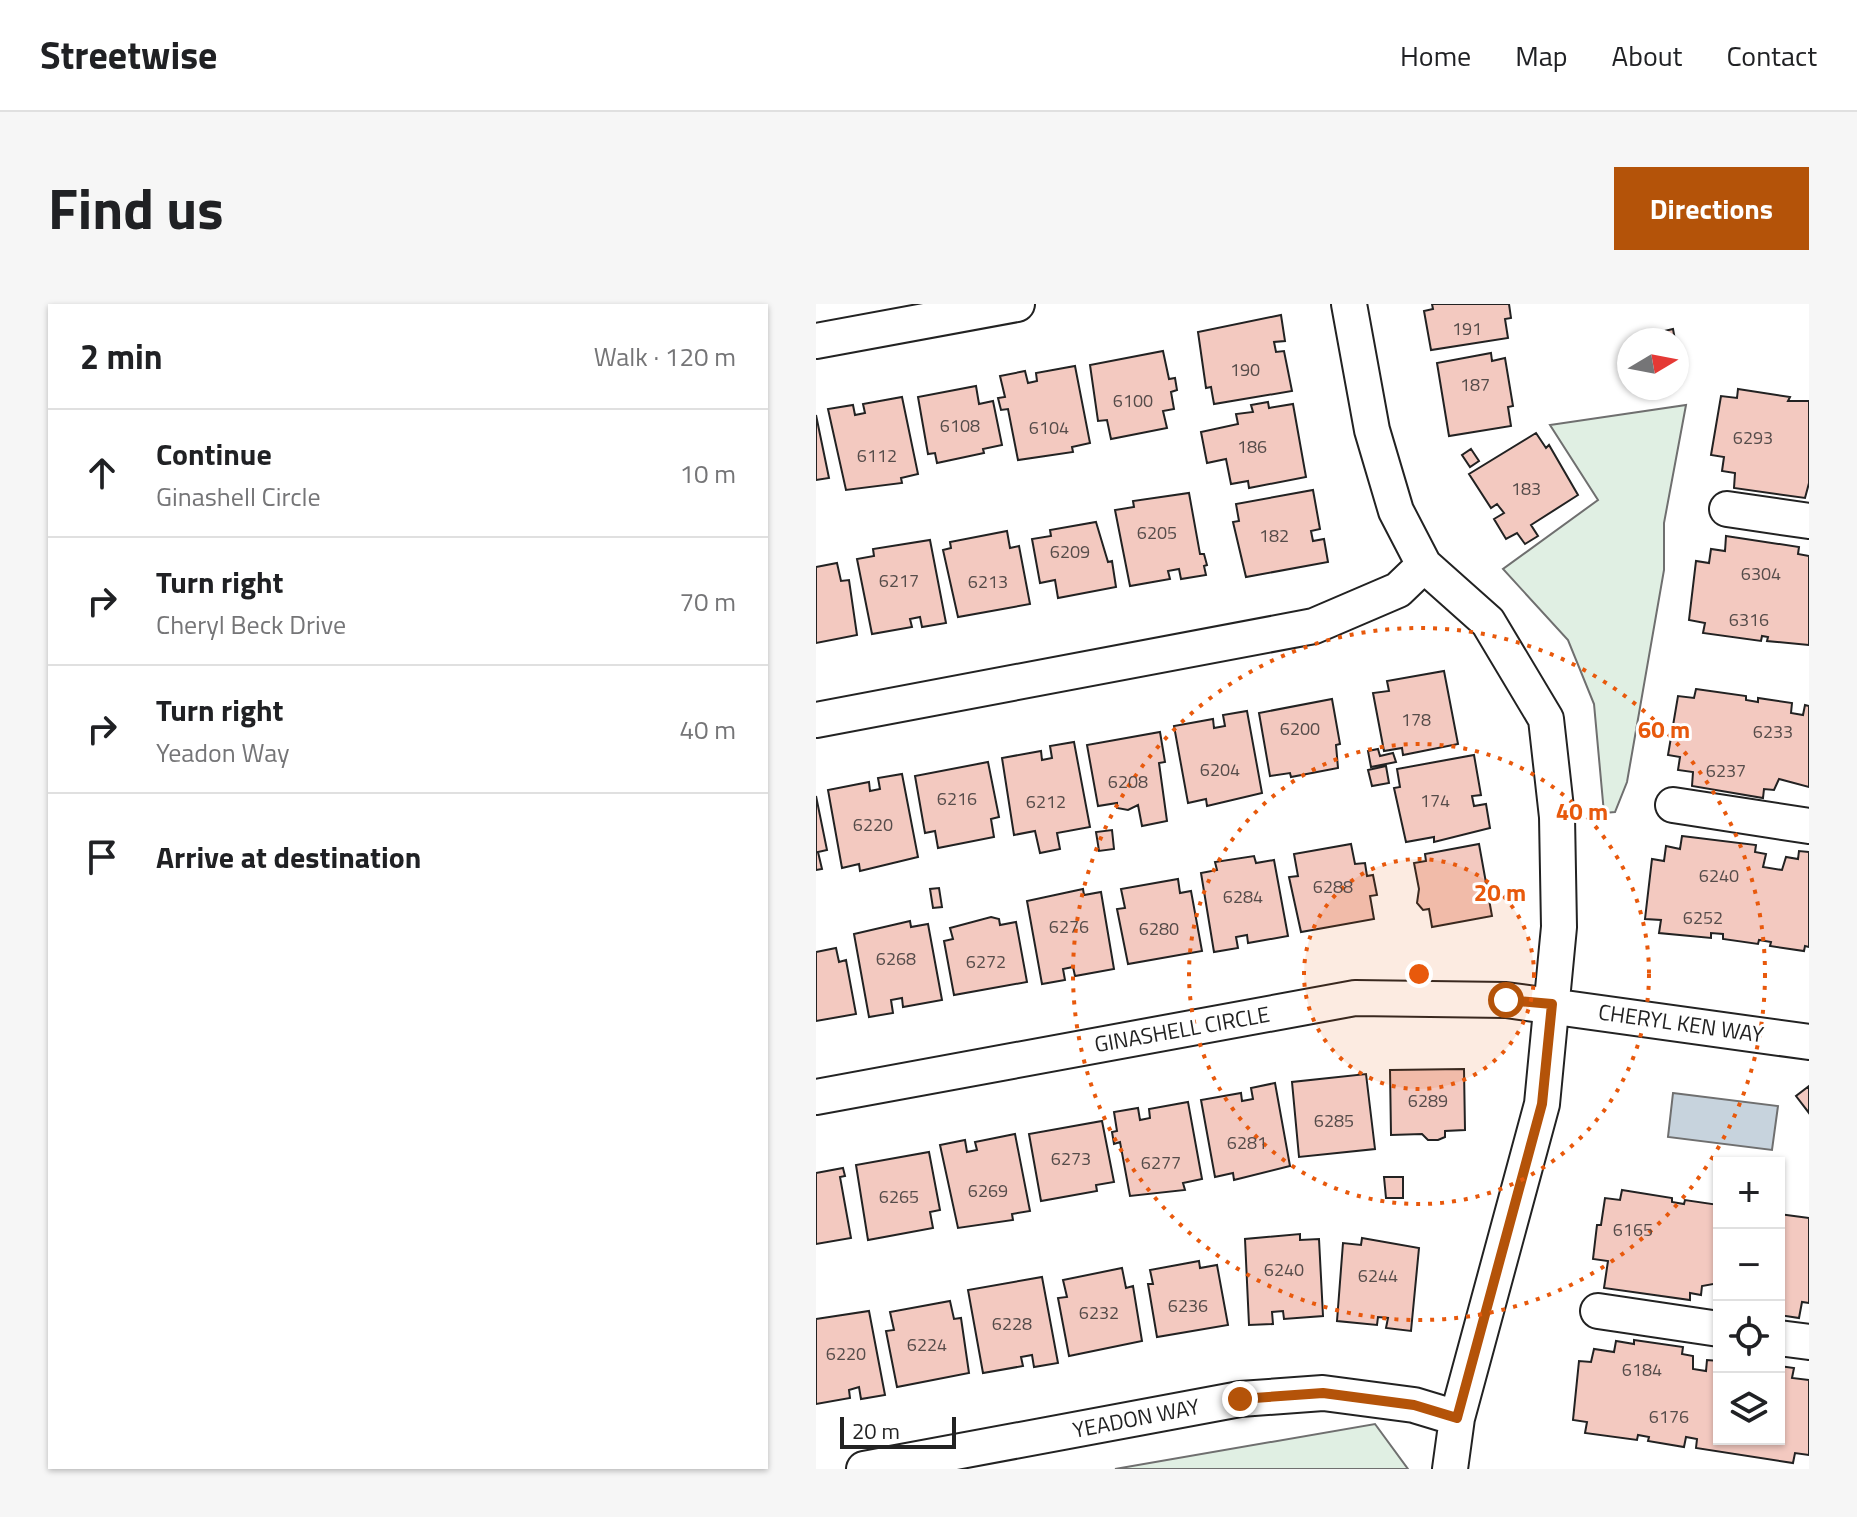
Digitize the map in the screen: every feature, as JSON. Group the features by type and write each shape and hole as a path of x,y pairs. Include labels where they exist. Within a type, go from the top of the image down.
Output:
{"street":[{"path":"816,341 1017,304"},
{"path":"1349,304 1376,444 1396,511 1424,565 1488,622 1546,719 1558,833 1559,927 1542,1104 1457,1418 1450,1469"},
{"path":"1727,509 1809,521"},
{"path":"816,720 1314,626 1398,590 1424,565"},
{"path":"1673,805 1809,826"},
{"name":"GINASHELL CIRCLE","path":"816,1097 1355,998 1506,1000 1552,1004"},
{"name":"CHERYL KEN WAY","path":"1552,1004 1809,1042"},
{"path":"1598,1311 1713,1328"},
{"path":"1785,1339 1809,1342"},
{"name":"YEADON WAY","path":"864,1469 1240,1399 1323,1393 1414,1405 1457,1418"}],"green space":[{"path":"1686,405 1664,523 1664,570 1627,782 1615,812 1604,813 1594,704 1568,640 1503,569 1598,500 1550,425"},
{"path":"1375,1424 1408,1469 1115,1469"}],"shaded area":[{"path":"1673,1093 1778,1106 1772,1150 1668,1137"}],"building":[{"path":"1432,304 1509,304 1511,318 1505,319 1508,338 1431,350 1424,311 1433,309"},
{"path":"1281,315 1285,341 1274,342 1276,352 1284,351 1292,391 1214,404 1211,387 1206,388 1198,332"},
{"path":"1163,351 1169,379 1175,378 1177,390 1171,392 1174,409 1163,411 1167,428 1111,439 1107,420 1098,421 1090,365"},
{"path":"1491,353 1492,361 1505,358 1513,406 1508,407 1511,426 1449,436 1437,363"},
{"path":"1075,366 1090,443 1072,447 1073,452 1018,460 1008,409 1001,410 998,398 1005,397 1000,376 1025,371 1028,383 1037,381 1036,373"},
{"path":"976,386 979,404 993,401 1002,445 983,449 984,453 937,463 935,453 928,454 918,397"},
{"path":"1738,389 1790,397 1788,401 1809,401 1809,483 1805,498 1734,488 1735,473 1722,471 1724,457 1711,455 1721,396 1737,398"},
{"path":"902,397 918,474 901,478 902,483 846,490 828,409 853,405 855,415 865,413 863,404"},
{"path":"1268,402 1269,408 1293,404 1306,477 1249,488 1248,481 1231,484 1226,459 1207,463 1201,432 1238,424 1236,414 1253,412 1251,405"},
{"path":"816,415 829,478 816,480"},
{"path":"1536,433 1546,448 1549,445 1578,495 1531,525 1538,536 1525,544 1517,533 1506,539 1494,519 1504,513 1497,504 1491,508 1469,474"},
{"path":"1471,449 1479,461 1470,467 1462,455"},
{"path":"1313,490 1320,529 1311,531 1313,541 1324,539 1328,562 1246,577 1233,522 1239,521 1236,504"},
{"path":"1189,493 1200,554 1204,554 1207,565 1204,566 1206,575 1181,579 1179,569 1168,571 1170,579 1130,586 1115,510 1134,507 1133,501"},
{"path":"1096,522 1108,562 1112,561 1116,587 1058,598 1055,580 1040,583 1032,539 1051,536 1050,530"},
{"path":"1007,531 1010,548 1019,546 1030,604 958,617 943,550 951,548 950,542"},
{"path":"1726,536 1799,547 1798,554 1809,556 1809,645 1767,641 1768,637 1762,636 1761,641 1703,633 1705,623 1689,620 1696,561 1709,563 1711,549 1725,551"},
{"path":"930,540 946,623 922,627 920,617 910,619 912,627 872,634 857,559 874,556 873,549"},
{"path":"837,563 841,581 849,580 857,635 816,643 816,567"},
{"path":"1444,671 1458,744 1403,755 1402,748 1384,751 1373,693 1389,691 1387,681"},
{"path":"1696,689 1746,696 1746,700 1758,702 1758,698 1792,703 1791,713 1803,715 1805,705 1809,706 1809,787 1779,779 1774,790 1764,789 1763,798 1692,786 1693,772 1678,770 1680,757 1668,755 1678,696 1694,698"},
{"path":"1332,699 1340,744 1336,745 1338,768 1291,777 1290,773 1270,776 1259,713"},
{"path":"1247,711 1262,793 1207,806 1206,799 1188,803 1174,726 1213,719 1214,728 1225,726 1223,715"},
{"path":"1160,732 1165,762 1159,763 1167,821 1142,826 1138,805 1128,810 1117,808 1117,803 1098,806 1087,745"},
{"path":"1074,742 1090,827 1057,833 1060,849 1040,853 1035,831 1014,835 1002,758 1041,751 1042,760 1052,758 1050,746"},
{"path":"1378,749 1380,756 1393,753 1396,762 1371,767 1368,751"},
{"path":"1474,755 1481,795 1472,796 1474,806 1486,804 1490,828 1434,842 1434,837 1406,842 1394,788 1400,787 1397,769"},
{"path":"988,762 999,817 991,819 994,837 938,848 935,831 925,833 915,776"},
{"path":"1386,766 1389,783 1372,786 1368,770"},
{"path":"902,774 918,857 860,871 859,864 842,868 828,790 869,782 870,791 880,789 878,778"},
{"path":"816,796 827,850 818,852 822,869 816,870"},
{"path":"1112,830 1114,849 1099,851 1096,832"},
{"path":"1682,836 1756,845 1755,852 1766,854 1763,867 1782,870 1786,857 1798,859 1799,851 1809,852 1809,947 1805,946 1804,951 1770,946 1771,942 1759,940 1758,944 1723,939 1723,934 1711,933 1711,938 1659,933 1661,920 1645,919 1652,859 1664,861 1666,846 1680,849"},
{"path":"1351,844 1355,864 1365,863 1367,876 1373,875 1377,895 1370,896 1374,919 1301,932 1289,877 1298,876 1294,854"},
{"path":"1479,844 1492,916 1432,927 1429,909 1423,910 1417,903 1419,889 1414,863 1426,861 1425,854"},
{"path":"1254,856 1256,863 1274,860 1288,936 1248,943 1247,935 1236,937 1238,948 1214,952 1201,873 1217,870 1215,862"},
{"path":"1178,879 1180,893 1191,891 1202,951 1128,964 1117,909 1125,908 1121,889"},
{"path":"939,888 942,907 933,908 930,889"},
{"path":"1083,889 1084,895 1101,892 1114,969 1075,976 1073,967 1063,969 1065,980 1042,984 1027,901"},
{"path":"991,917 999,919 1000,925 1016,922 1027,982 954,995 944,941 953,939 950,928"},
{"path":"910,921 911,927 928,924 942,1000 903,1007 902,998 891,1000 893,1013 869,1017 854,934"},
{"path":"836,948 839,962 846,960 856,1014 816,1021 816,952"},
{"path":"1464,1069 1465,1130 1445,1131 1445,1137 1438,1140 1428,1140 1422,1134 1391,1135 1390,1070"},
{"path":"1366,1074 1375,1149 1299,1157 1292,1082"},
{"path":"1275,1083 1290,1166 1234,1180 1233,1173 1215,1177 1201,1100 1241,1093 1242,1101 1253,1099 1251,1088"},
{"path":"1809,1086 1809,1113 1796,1096"},
{"path":"1188,1102 1202,1179 1183,1183 1185,1190 1130,1196 1120,1142 1114,1144 1112,1132 1117,1131 1114,1112 1138,1108 1140,1120 1150,1118 1149,1109"},
{"path":"1102,1121 1114,1182 1096,1185 1097,1191 1041,1201 1029,1134"},
{"path":"1015,1134 1030,1211 1012,1214 1013,1220 958,1228 940,1145 965,1140 967,1152 977,1150 975,1142"},
{"path":"929,1152 940,1210 930,1212 933,1228 868,1240 856,1165"},
{"path":"843,1168 845,1176 840,1177 851,1238 816,1244 816,1173"},
{"path":"1384,1177 1403,1177 1403,1198 1386,1198"},
{"path":"1622,1190 1672,1198 1672,1202 1684,1204 1685,1200 1713,1204 1713,1284 1702,1286 1701,1295 1690,1293 1690,1300 1604,1288 1608,1261 1593,1259 1597,1225 1601,1225 1605,1198 1620,1200"},
{"path":"1785,1215 1809,1218 1809,1303 1802,1302 1799,1318 1785,1316"},
{"path":"1300,1234 1300,1240 1319,1239 1323,1316 1284,1319 1283,1311 1272,1312 1273,1324 1249,1325 1245,1239"},
{"path":"1362,1238 1419,1248 1411,1331 1386,1328 1388,1318 1378,1317 1377,1325 1337,1321 1343,1243 1361,1245"},
{"path":"1199,1261 1200,1268 1217,1265 1228,1325 1157,1337 1148,1284 1153,1284 1150,1270"},
{"path":"1122,1268 1126,1288 1133,1286 1142,1341 1069,1356 1058,1298 1067,1297 1063,1280"},
{"path":"1042,1277 1058,1363 1034,1367 1032,1355 1021,1357 1023,1366 983,1373 968,1290"},
{"path":"950,1301 954,1319 961,1318 969,1373 897,1387 886,1331 894,1330 890,1312"},
{"path":"869,1311 885,1395 861,1399 859,1387 849,1390 850,1398 816,1404 816,1319"},
{"path":"1634,1340 1683,1347 1682,1354 1693,1356 1693,1369 1706,1371 1707,1360 1713,1360 1713,1445 1785,1445 1785,1367 1794,1368 1792,1378 1809,1380 1809,1455 1795,1453 1793,1463 1696,1448 1697,1439 1686,1437 1684,1447 1648,1441 1649,1437 1638,1435 1637,1440 1585,1433 1587,1422 1573,1420 1579,1361 1591,1362 1594,1349 1614,1352 1616,1341 1634,1344"}],"route":[{"path":"1240,1399 1323,1393 1414,1405 1457,1418 1542,1104 1552,1004 1506,1000"}]}
